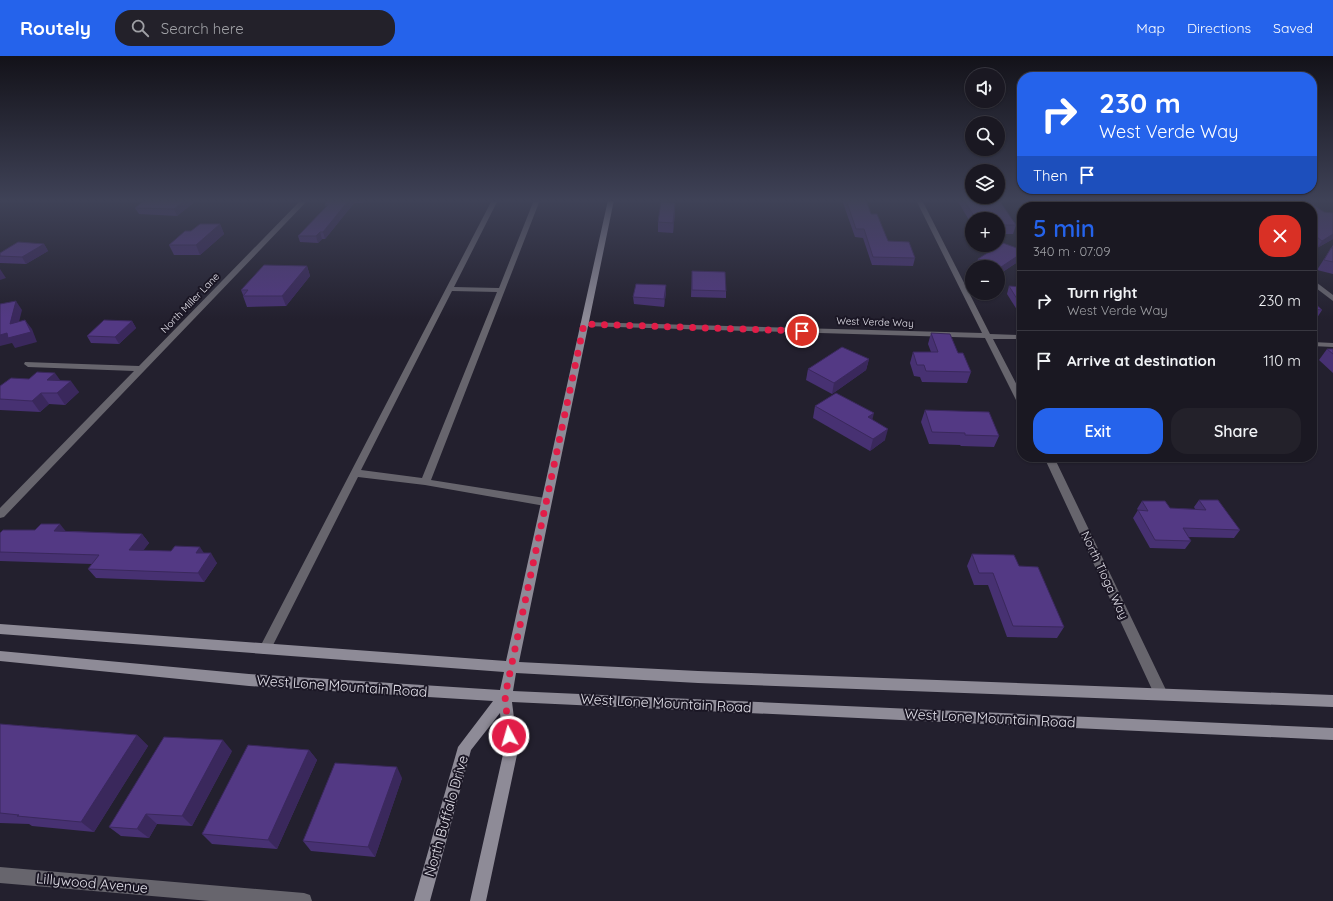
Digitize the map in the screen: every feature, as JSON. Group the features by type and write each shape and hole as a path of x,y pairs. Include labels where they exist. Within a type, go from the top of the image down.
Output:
{"main road":[{"name":"North Buffalo Drive","path":"478,901 511,750 505,696 545,502 602,239"},
{"path":"0,628 511,667 698,677 1333,702"},
{"name":"West Lone Mountain Road","path":"0,656 249,680 436,693 1333,734"},
{"name":"North Buffalo Drive","path":"422,901 465,748 505,696"}],"street":[{"name":"North Miller Lane","path":"0,514 267,239"},
{"path":"265,649 475,239"},
{"path":"425,482 521,239"},
{"path":"938,239 959,282 989,336 1017,394"},
{"path":"1317,285 1333,299"},
{"path":"450,289 501,290"},
{"name":"West Verde Way","path":"584,324 1017,337"},
{"path":"1317,344 1333,344"},
{"path":"28,364 142,369"},
{"name":"North Tioga Way","path":"1051,462 1160,694"},
{"path":"356,473 425,482 545,502"},
{"name":"Lillywood Avenue","path":"0,875 209,897 304,901"}],"building":[{"path":"175,239 202,239 196,245 169,245"},
{"path":"867,239 887,239 888,241 909,242 915,258 873,257"},
{"path":"18,242 44,244 22,257 0,256 0,253"},
{"path":"1005,244 1017,248 1017,256 1005,264 1005,260 978,259 989,252 1005,252"},
{"path":"1331,248 1333,248 1333,262 1324,260"},
{"path":"264,265 307,266 282,296 243,296 248,290 241,290"},
{"path":"692,271 725,272 726,291 692,290"},
{"path":"636,284 666,285 664,299 633,297"},
{"path":"1009,286 1017,287 1017,299"},
{"path":"16,301 10,324 25,320 31,332 8,338 7,333 0,335 0,304"},
{"path":"104,320 132,321 115,337 87,336"},
{"path":"931,333 950,334 958,353 963,353 971,372 926,371 924,365 917,365 913,352 938,352"},
{"path":"842,347 869,359 834,383 808,369"},
{"path":"1327,349 1333,349 1333,354"},
{"path":"37,372 55,373 47,380 71,381 57,393 41,393 32,401 0,399 0,386 11,378 29,379"},
{"path":"836,393 874,413 868,417 888,429 873,439 815,406"},
{"path":"925,410 989,412 999,436 932,432"},
{"path":"1199,500 1218,500 1240,530 1183,528 1191,541 1155,540 1138,510 1148,511 1142,501 1165,501 1170,508 1206,510"},
{"path":"41,524 60,524 54,531 142,534 129,550 171,551 175,546 200,547 196,553 211,553 198,573 88,569 99,555 0,552 0,533 3,530 35,530"},
{"path":"972,554 1014,555 1019,566 1038,567 1064,627 1013,626 993,573 979,573"},
{"path":"0,724 137,735 81,822 0,813"},
{"path":"164,737 223,740 182,816 146,814 137,829 109,827"},
{"path":"248,745 309,750 268,840 202,834"},
{"path":"335,763 397,767 368,847 303,841"}],"route":[{"path":"509,736 505,696 584,324 802,331"}]}
